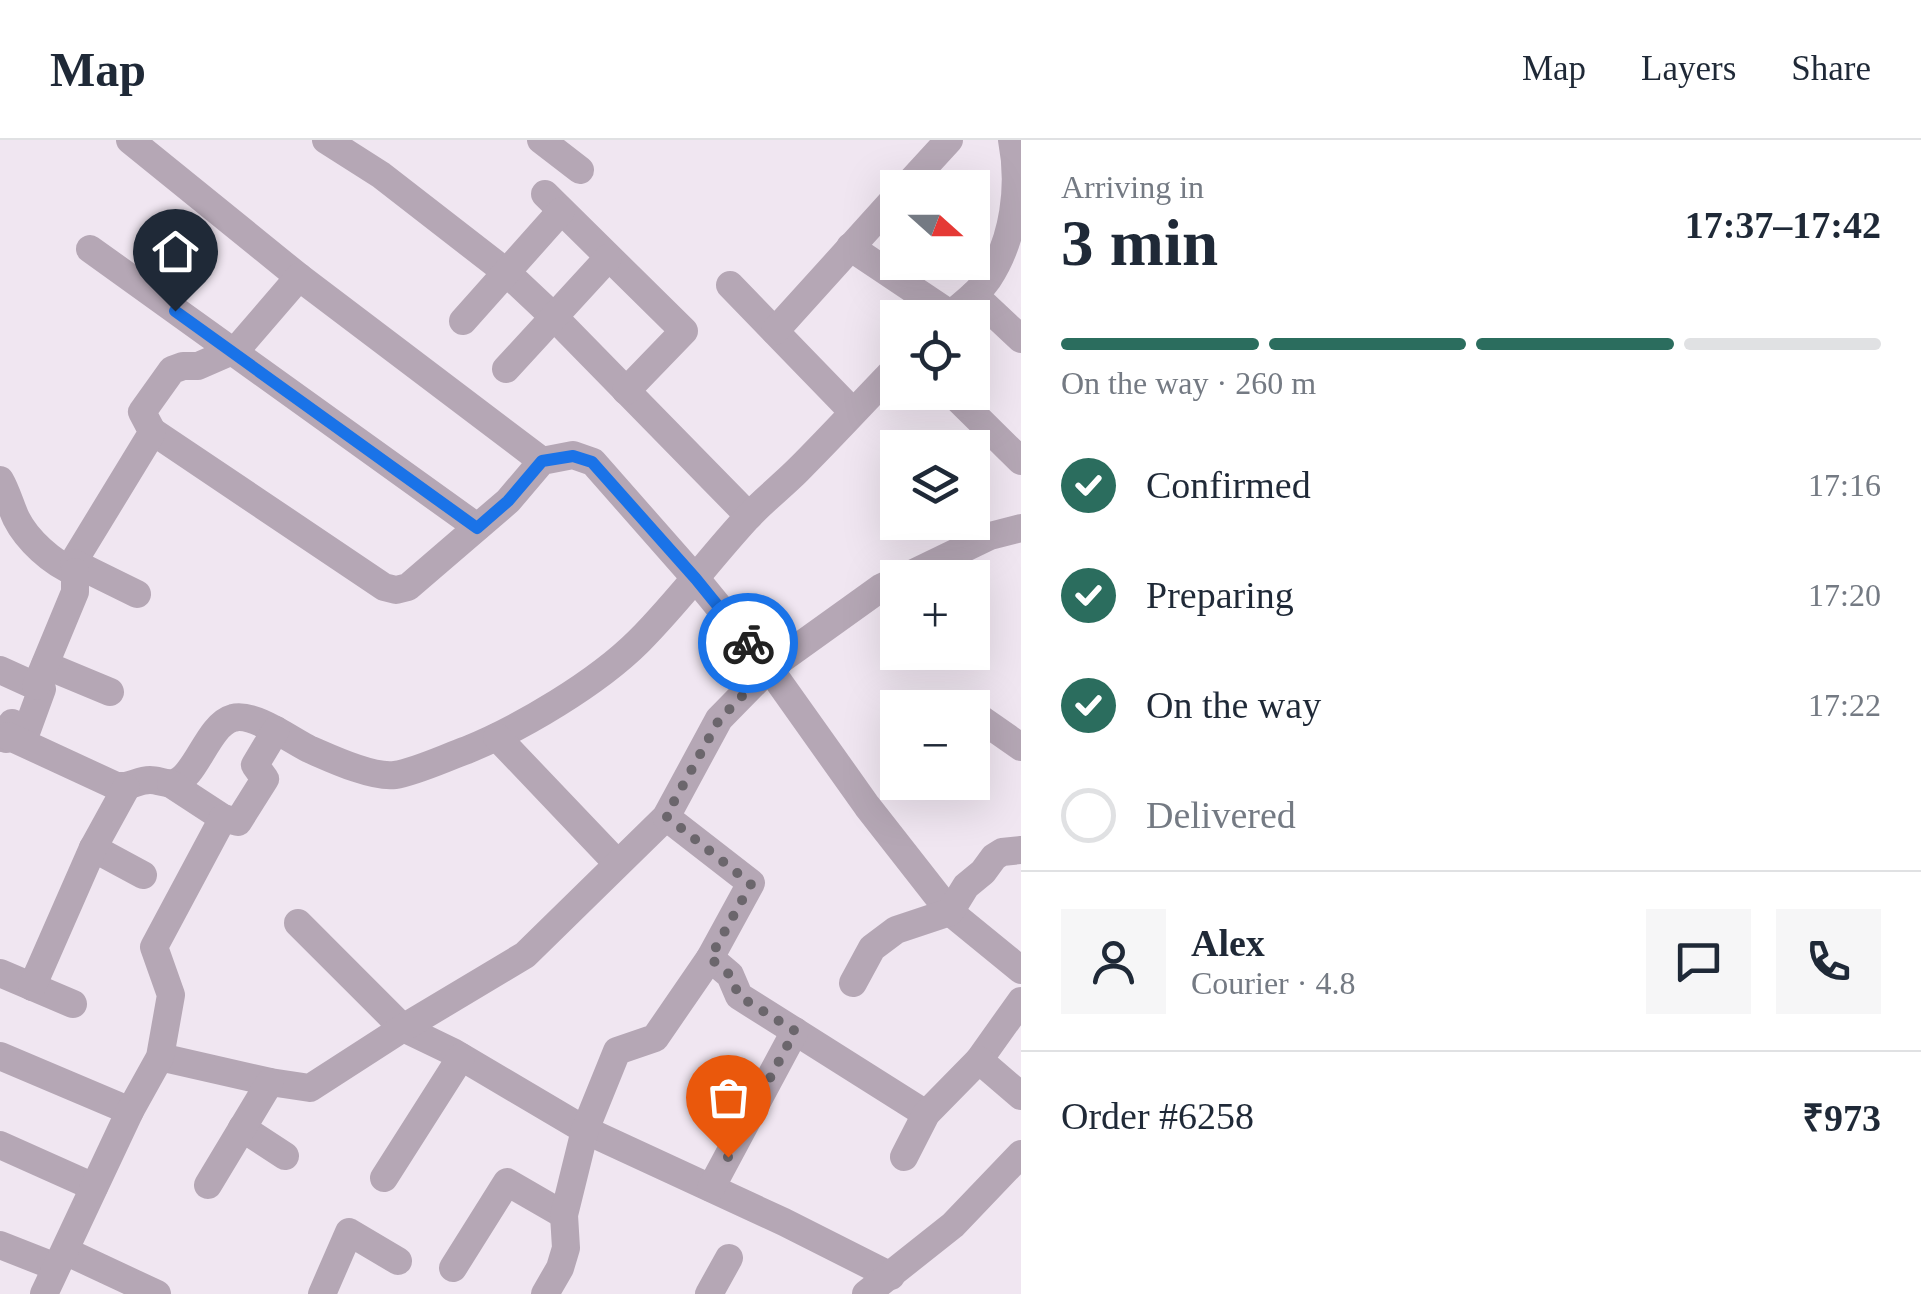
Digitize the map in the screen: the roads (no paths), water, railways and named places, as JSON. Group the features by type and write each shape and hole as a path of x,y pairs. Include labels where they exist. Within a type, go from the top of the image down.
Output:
{"street":[{"path":"130,140 299,277 542,461"},
{"path":"326,140 381,175 506,272 749,516"},
{"path":"541,140 580,170"},
{"path":"922,170 950,140"},
{"path":"968,300 988,278 1010,227 1015,204 1016,151"},
{"path":"462,321 506,272 552,202 684,332 626,390"},
{"path":"775,331 880,215"},
{"path":"850,247 926,300"},
{"path":"90,249 477,528"},
{"path":"506,369 608,258"},
{"path":"299,277 232,352 198,366 172,370 142,412 152,431 384,587 396,590 408,587 508,501 542,461 573,456 592,462 769,668 867,806 950,912 1021,970"},
{"path":"730,285 853,412"},
{"path":"974,295 1021,340"},
{"path":"171,784 188,772 202,750 233,718 246,718 372,773 394,775 497,737 566,696 636,645 749,516 880,384"},
{"path":"969,410 1021,461"},
{"path":"152,431 74,567 75,592 40,676 42,689 28,730 12,723 4,744 114,786 126,788 148,780 171,784 223,818 238,822 265,779 255,765 276,730"},
{"path":"0,480 18,522 51,560 137,594"},
{"path":"940,560 990,536 1021,528"},
{"path":"160,1057 310,1088 524,954 666,816 719,720 769,668 880,588"},
{"path":"0,670 110,692"},
{"path":"990,726 1021,748"},
{"path":"497,737 616,864"},
{"path":"32,988 94,848 126,788"},
{"path":"546,1294 566,1248 564,1216 585,1130 617,1051 655,1038 710,958 751,884 666,816"},
{"path":"44,1294 160,1057 171,994 154,948 223,818"},
{"path":"94,848 143,875"},
{"path":"853,982 872,948 896,930 950,912 966,886 994,857 1021,850"},
{"path":"298,923 403,1028 461,1057 585,1130 891,1276"},
{"path":"710,958 730,975 739,996 926,1114"},
{"path":"0,972 72,1004"},
{"path":"904,1157 926,1114 979,1060 1021,1001"},
{"path":"711,1188 795,1031"},
{"path":"0,1056 130,1112"},
{"path":"384,1178 461,1057"},
{"path":"979,1060 1021,1096"},
{"path":"208,1186 270,1082"},
{"path":"242,1128 285,1156"},
{"path":"0,1145 94,1187"},
{"path":"866,1294 953,1225 1021,1154"},
{"path":"453,1268 507,1182 564,1216"},
{"path":"322,1294 349,1232 398,1261"},
{"path":"0,1246 61,1259 156,1294"},
{"path":"710,1294 729,1258"}]}
